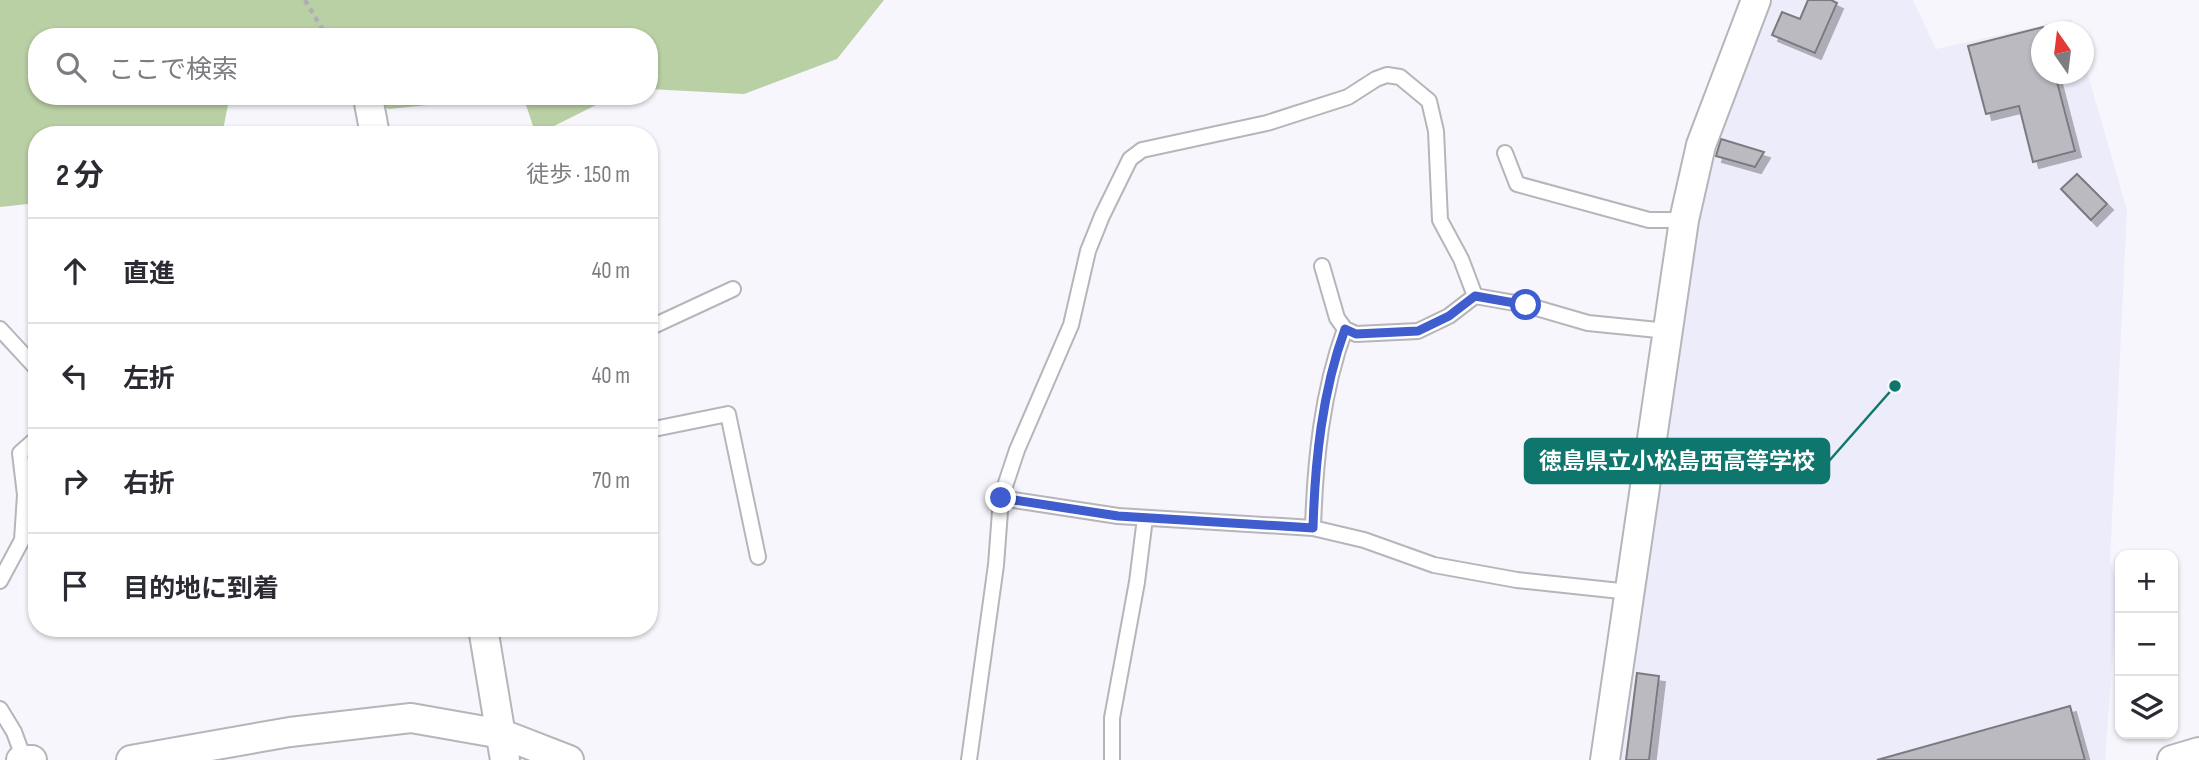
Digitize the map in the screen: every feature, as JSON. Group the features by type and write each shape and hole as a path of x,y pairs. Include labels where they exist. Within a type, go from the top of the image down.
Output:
{"street":[{"path":"1605,760 1684,220 1701,145 1756,0"},
{"path":"369,105 373,126"},
{"path":"485,637 504,747"},
{"path":"131,760 290,732 411,718 504,747 569,760"},
{"path":"2172,760 2199,752"}],"lane":[{"path":"969,760 996,565 1001,498 1017,450 1071,325 1088,251 1130,159 1142,150 1267,123 1348,97 1387,75 1400,78 1429,101 1436,131 1440,220 1461,259 1475,296"},
{"path":"1505,153 1517,184 1649,220 1684,220"},
{"path":"1322,266 1337,318 1345,329 1356,334 1418,331 1449,316 1475,296 1526,305 1588,323 1668,331"},
{"path":"658,324 733,289"},
{"path":"0,329 28,359"},
{"path":"1313,528 1315,473 1333,363 1345,329"},
{"path":"658,428 728,414 758,557"},
{"path":"0,581 22,540 24,495 20,453 28,446"},
{"path":"1001,498 1118,516 1313,528 1364,540 1434,565 1517,580 1630,592"},
{"path":"1112,760 1112,718 1137,582 1145,517"},
{"path":"0,709 26,760"}],"path":[{"path":"305,0 322,28"}],"shaded area":[{"path":"1773,0 1913,0 1936,49 2031,28 2031,84 2091,84 2127,210 2110,561 2115,578 2115,628 2105,760 1619,760 1700,197 1714,150"}],"green space":[{"path":"0,0 884,0 837,59 744,94 658,89 658,28 28,28 28,105 228,105 224,126 28,126 28,204 0,207"},
{"path":"379,105 428,105 389,109"},
{"path":"526,105 596,105 554,126 533,126"}],"building":[{"path":"1808,0 1831,0 1837,3 1815,53 1772,35 1782,12 1800,19"},
{"path":"2031,30 2031,84 2058,84 2075,151 2033,162 2019,106 1986,114 1968,46"},
{"path":"1721,139 1764,152 1755,167 1716,156"},
{"path":"2077,174 2107,204 2091,220 2061,189"},
{"path":"1637,673 1659,676 1649,760 1626,760"},
{"path":"2070,706 2085,760 1877,760"}],"place":[{"name":"徳島県立小松島西高等学校","path":"1895,386"}],"route":[{"path":"1001,498 1118,516 1313,528 1315,473 1333,363 1345,329 1356,334 1418,331 1449,316 1475,296 1526,305"}]}
